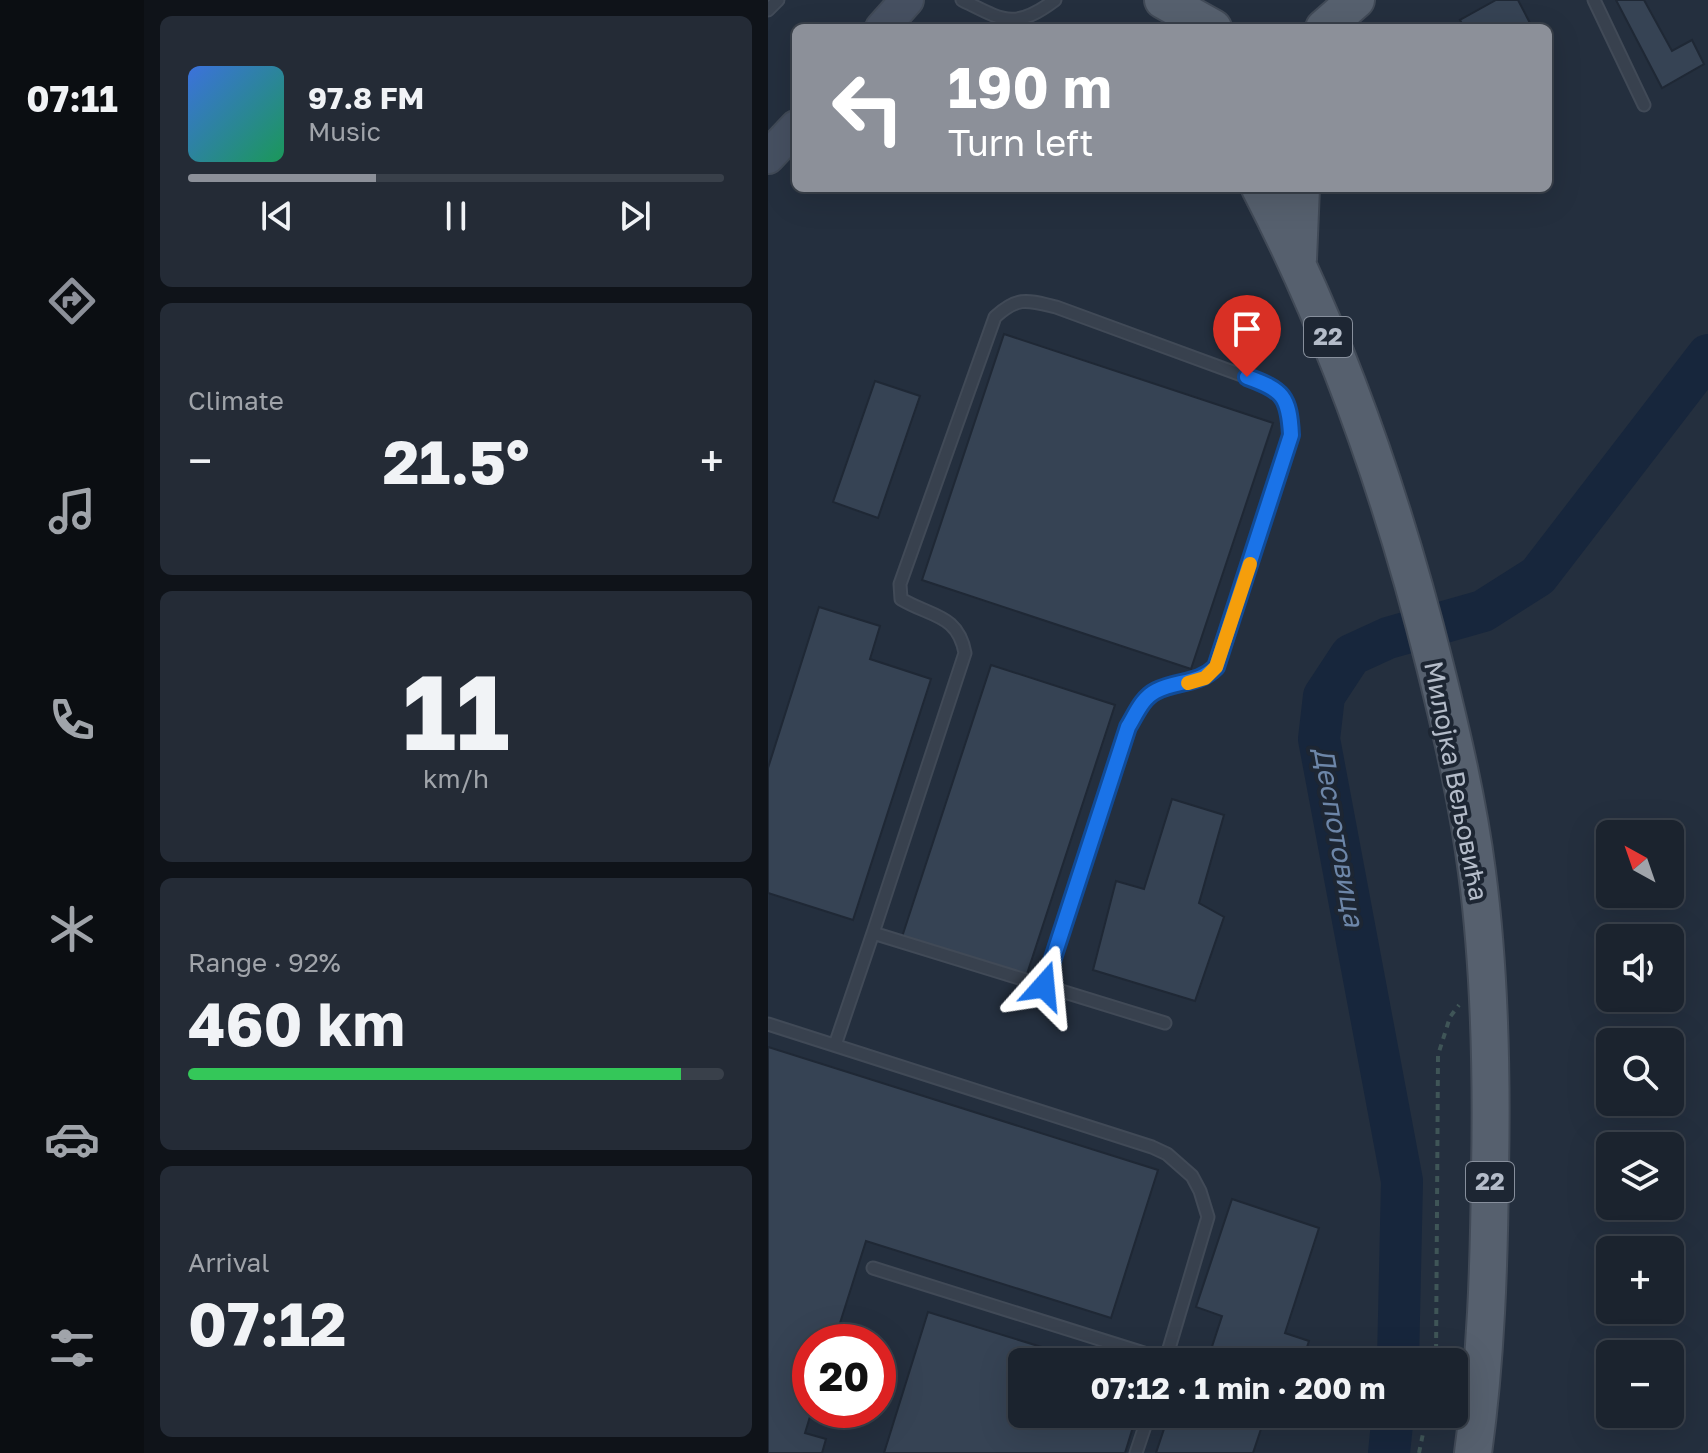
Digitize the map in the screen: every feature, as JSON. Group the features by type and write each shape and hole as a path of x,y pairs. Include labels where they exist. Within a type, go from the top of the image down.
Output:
{"main road":[{"path":"886,24 907,0"},
{"path":"1162,0 1174,24"},
{"path":"1162,0 1206,24"},
{"path":"1329,24 1357,0"},
{"path":"1347,24 1357,0"},
{"path":"768,154 792,131"},
{"name":"Милојка Вељовића","path":"1262,192 1298,261 1349,389 1401,538 1446,712 1477,869 1487,981 1491,1105 1484,1357 1473,1453"},
{"path":"1298,261 1301,192"}],"lane":[{"path":"768,10 778,0"},
{"path":"962,0 1000,19 1016,21 1031,17 1055,0"},
{"path":"1594,0 1644,105"},
{"path":"835,1045 965,653 962,639 951,622 901,599 900,584 995,317 1010,303 1028,300 1056,307 1274,387 1285,398 1291,435 1216,667 1205,678 1156,691 1142,703 1128,727 1044,986"},
{"path":"873,933 1165,1023"},
{"path":"768,1024 1152,1147 1180,1164 1200,1191 1208,1217 1169,1348"},
{"path":"873,1268 1124,1348"},
{"path":"1136,1453 1144,1428"}],"path":[{"path":"1436,1348 1438,1055 1450,1017 1467,994 1487,981"},
{"path":"1419,1453 1424,1428"}],"building":[{"path":"1496,0 1518,0 1530,24 1462,24 1460,20"},
{"path":"1616,0 1644,0 1672,51 1692,40 1704,64 1662,88"},
{"path":"1004,334 1273,423 1191,669 922,580"},
{"path":"875,381 920,396 878,518 833,502"},
{"path":"819,607 880,626 870,659 931,679 853,920 768,893 768,768"},
{"path":"991,665 1115,705 1026,977 902,937"},
{"path":"1172,799 1224,815 1199,903 1224,917 1195,1001 1093,970 1116,881 1144,889"},
{"path":"768,1047 1158,1170 1111,1318 866,1241 840,1324 792,1324 792,1428 807,1428 805,1433 826,1439 822,1453 768,1453"},
{"path":"1232,1199 1319,1228 1285,1333 1309,1341 1307,1348 1212,1348 1222,1316 1196,1307"},
{"path":"928,1312 1045,1348 1008,1348 1008,1428 1133,1428 1125,1453 884,1453 892,1428 896,1428 896,1415"},
{"path":"1164,1428 1261,1428 1253,1453 1156,1453"}],"waterway":[{"name":"Деспотовица","path":"1398,1348 1402,1181 1319,739 1324,696 1351,655 1388,638 1483,611 1538,576 1708,355"},
{"name":"Деспотовица","path":"1389,1453 1392,1428"}],"slow traffic":[{"path":"1188,683 1205,678 1216,667 1250,564"}],"route":[{"path":"1044,986 1128,727 1142,703 1156,691 1205,678 1216,667 1291,435 1285,398 1274,387 1247,377"}]}
